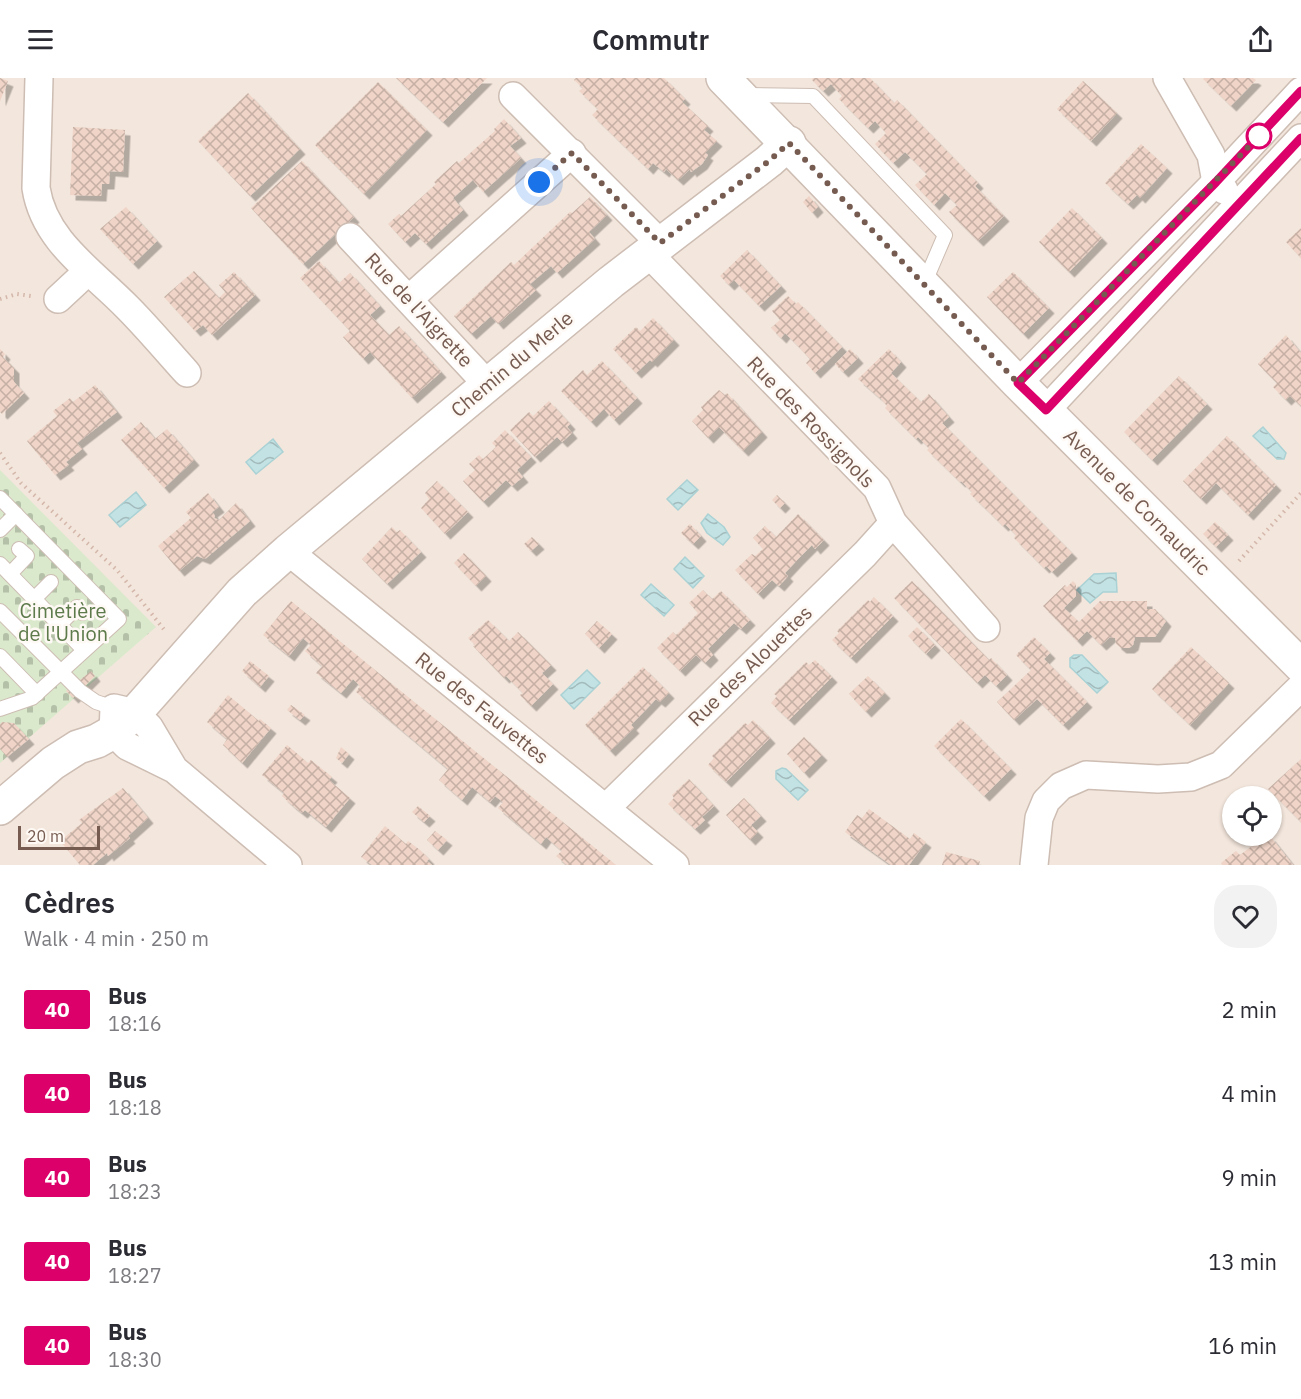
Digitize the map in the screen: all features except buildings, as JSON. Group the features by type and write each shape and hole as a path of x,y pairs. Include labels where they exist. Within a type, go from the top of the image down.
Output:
{"street":[{"path":"39,78 36,188 38,205 45,219 57,238 87,272 127,307 187,373"},
{"path":"1167,78 1211,155 1216,182 1238,206"},
{"name":"Avenue de Cornaudric","path":"732,86 1018,383 1301,666"},
{"path":"1018,383 1216,182 1301,91"},
{"name":"Rue des Rossignols","path":"513,96 572,153 654,248 877,488 893,523 986,628"},
{"path":"1046,410 1301,138"},
{"name":"Chemin du Merle","path":"0,808 53,763 78,747 97,741 120,718 132,692 159,656 185,630 242,592 487,384 654,248 769,161 789,143"},
{"path":"409,299 572,153"},
{"name":"Rue de l'Aigrette","path":"351,237 487,384"},
{"path":"58,299 87,272"},
{"name":"Rue des Alouettes","path":"606,808 866,554 893,523"},
{"name":"Rue des Fauvettes","path":"288,551 675,865"},
{"path":"1034,865 1039,818 1046,801 1061,786 1086,776 1158,779 1191,777 1221,765 1301,687"},
{"path":"120,718 127,747 174,769 288,865"},
{"name":"Chemin du Merle","path":"0,788 55,743 120,718"}],"lane":[{"path":"732,86 813,96 945,235 924,284"},
{"path":"0,498 119,619 32,698 0,709"},
{"path":"0,530 16,514"},
{"path":"19,549 27,556 5,569 84,651"},
{"path":"34,599 51,582"},
{"path":"59,625 77,607 82,613"},
{"path":"0,611 80,691 120,718"},
{"path":"0,656 37,694"}],"path":[{"path":"0,299 17,294 58,299"},
{"path":"0,453 21,483 117,570 170,637"},
{"path":"1218,584 1301,494"}],"shaded area":[{"path":"0,78 1301,78 1301,865 0,865"}],"green space":[{"name":"Cimetière de l'Union","path":"0,470 156,627 0,763"}],"water":[{"path":"1263,427 1286,453 1284,459 1277,459 1253,436"},
{"path":"273,439 283,452 256,474 246,462"},
{"path":"687,480 698,490 678,510 667,499"},
{"path":"136,492 146,505 120,527 109,515"},
{"path":"708,514 724,527 730,537 723,545 707,533 701,523"},
{"path":"685,557 704,576 693,588 674,569"},
{"path":"1116,573 1117,592 1103,592 1090,603 1077,590 1094,574"},
{"path":"651,584 674,605 664,616 641,595"},
{"path":"1074,655 1082,655 1108,682 1097,693 1070,667 1070,658"},
{"path":"587,670 600,683 574,709 561,695"},
{"path":"786,769 808,790 798,800 776,779 776,771"}],"bus line":[{"name":"40","path":"1301,91 1216,182 1018,383 1046,410 1301,138"}],"route":[{"path":"539,182 572,153 660,243 769,161 789,143 1018,383 1259,136"}]}
